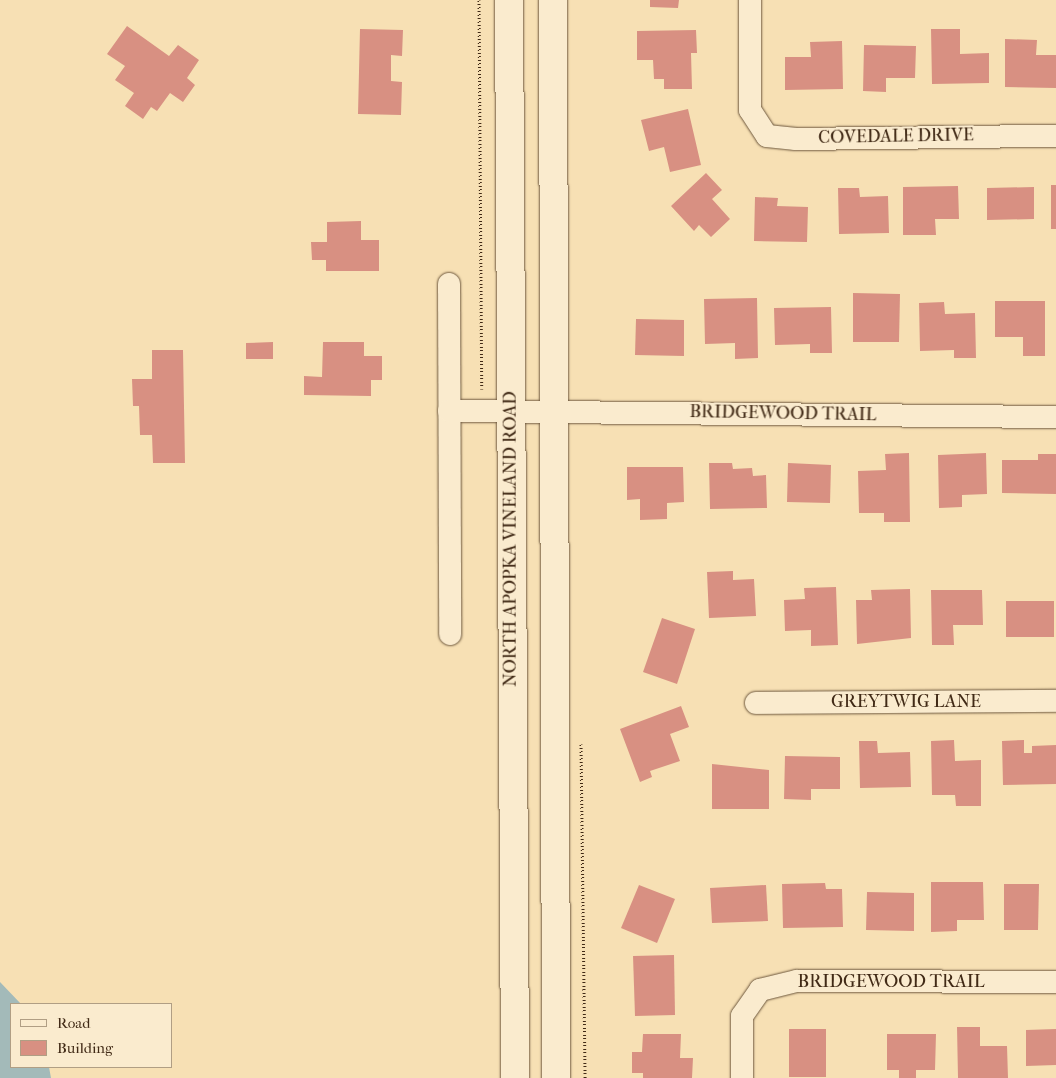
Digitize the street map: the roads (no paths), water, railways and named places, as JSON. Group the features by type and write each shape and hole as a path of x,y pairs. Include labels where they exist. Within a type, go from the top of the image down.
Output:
{"street":[{"name":"NORTH APOPKA VINELAND ROAD","path":"509,0 515,1078"},
{"path":"553,0 556,1078"},
{"name":"COVEDALE DRIVE","path":"750,0 750,110 767,136 796,139 1056,136"},
{"path":"449,284 450,634"},
{"name":"BRIDGEWOOD TRAIL","path":"449,411 1056,417"},
{"name":"GREYTWIG LANE","path":"756,703 1056,701"},
{"name":"BRIDGEWOOD TRAIL","path":"742,1078 742,1016 760,990 797,981 1056,982"}],"water":[{"path":"0,982 20,1003 10,1003 10,1068 49,1068 51,1078 0,1078"}]}
